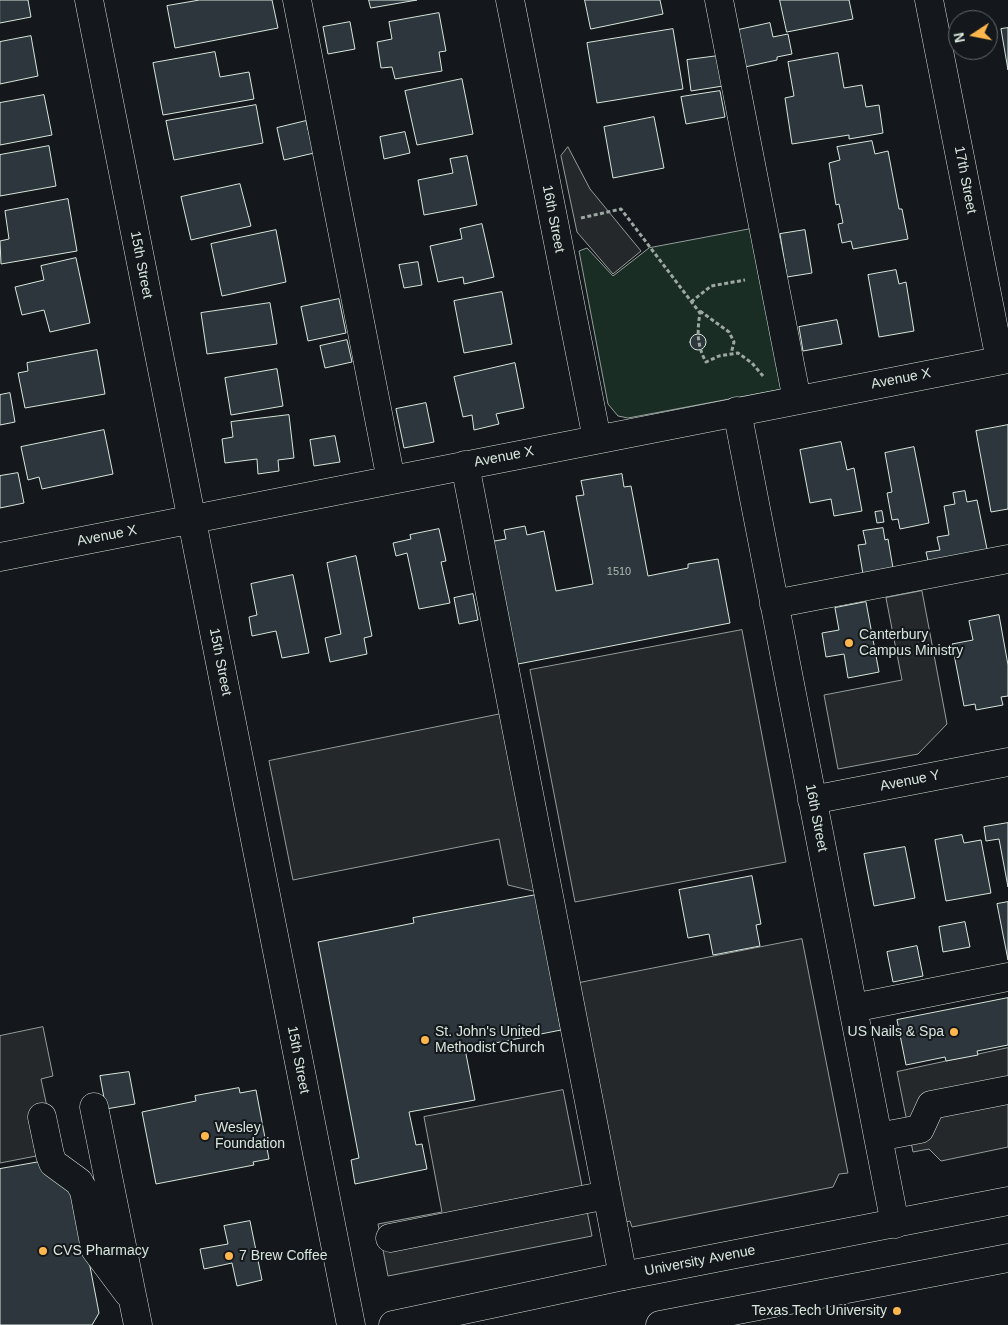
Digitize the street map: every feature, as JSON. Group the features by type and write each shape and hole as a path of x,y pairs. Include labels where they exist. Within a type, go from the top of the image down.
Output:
{"street":[{"name":"15th Street","path":"89,0 351,1325"},
{"path":"298,0 391,480"},
{"name":"16th Street","path":"510,0 596,439"},
{"path":"719,0 773,275 790,401"},
{"name":"17th Street","path":"930,0 1004,359"},
{"name":"Avenue X","path":"0,557 1004,359"},
{"name":"16th Street","path":"737,411 896,1224"},
{"path":"465,465 622,1276"},
{"path":"774,604 1008,559"},
{"name":"Avenue Y","path":"812,800 1008,762"},
{"path":"853,1008 1008,976"},
{"path":"878,1137 920,1129 930,1105 1008,1090"},
{"path":"94,1107 136,1313"},
{"path":"42,1117 53,1163 79,1182 84,1191 95,1249 136,1313"},
{"path":"390,1238 607,1196"},
{"name":"University Avenue","path":"394,1325 622,1276 1008,1201"},
{"path":"660,1325 1008,1258"}],"path":[{"path":"554,222 621,209 700,313 697,332 700,352 706,362 718,356 738,352 752,363 790,401"},
{"path":"691,302 712,286 773,275"},
{"path":"697,309 730,332 734,342 731,354"}],"green space":[{"path":"756,228 788,388 628,418 618,416 608,404 579,251 587,248 613,276 649,248"}],"shaded area":[{"path":"568,147 590,189 641,251 613,274 577,232 561,156"},
{"path":"922,591 947,724 918,754 838,769 824,695 902,680 886,598"},
{"path":"742,630 786,862 575,902 530,670"},
{"path":"501,714 537,892 508,885 499,839 293,880 269,761"},
{"path":"802,939 848,1173 839,1174 833,1187 632,1227 630,1221 621,1223 574,984"},
{"path":"43,1027 53,1076 41,1079 52,1130 32,1134 36,1156 0,1163 0,1036"},
{"path":"1008,1048 1008,1147 941,1161 929,1149 913,1152 897,1072"},
{"path":"563,1090 592,1236 388,1276 378,1224 442,1212 424,1117"}],"building":[{"path":"0,0 28,0 31,17 0,23"},
{"path":"200,0 272,0 278,28 175,48 167,6"},
{"path":"369,0 417,0 371,8"},
{"path":"585,0 660,0 663,14 591,29"},
{"path":"780,0 849,0 853,19 787,32"},
{"path":"439,13 446,51 439,52 442,71 395,79 392,67 381,68 377,42 392,39 389,22"},
{"path":"350,22 355,49 328,54 323,27"},
{"path":"770,23 773,37 788,34 792,54 777,57 777,60 745,67 738,30"},
{"path":"1008,28 1008,70 1001,29"},
{"path":"673,29 683,89 597,103 587,43"},
{"path":"31,36 38,76 0,84 0,42"},
{"path":"215,52 220,77 249,72 254,99 163,115 153,63"},
{"path":"838,53 844,88 862,85 866,107 879,105 883,133 849,139 849,135 792,144 785,98 794,96 788,62"},
{"path":"718,56 723,86 691,91 687,60"},
{"path":"462,79 473,134 417,145 405,91"},
{"path":"720,91 725,117 686,124 681,97"},
{"path":"44,95 52,135 0,145 0,103"},
{"path":"256,105 263,143 174,160 166,121"},
{"path":"654,117 664,168 613,178 604,127"},
{"path":"306,121 314,153 284,160 277,128"},
{"path":"405,132 410,153 384,159 380,137"},
{"path":"872,141 875,154 888,151 899,209 902,209 908,239 853,249 851,241 842,243 838,224 843,223 839,204 836,205 829,163 840,160 837,147"},
{"path":"49,146 56,186 0,196 0,155"},
{"path":"467,156 477,205 424,215 418,180 453,173 450,159"},
{"path":"240,184 251,226 191,240 181,197"},
{"path":"68,199 77,251 1,264 0,241 9,239 5,211"},
{"path":"482,224 494,277 464,284 463,277 438,282 430,246 462,239 460,229"},
{"path":"276,230 286,282 222,296 211,244"},
{"path":"805,230 812,273 787,277 780,234"},
{"path":"76,258 90,323 50,332 44,310 22,315 15,287 44,280 41,266"},
{"path":"418,262 422,285 404,288 399,265"},
{"path":"896,270 899,284 906,282 914,331 879,337 868,275"},
{"path":"502,292 512,344 464,353 454,301"},
{"path":"339,299 346,333 308,341 301,307"},
{"path":"270,303 277,344 207,354 201,313"},
{"path":"837,320 842,344 803,351 799,327"},
{"path":"698,334 704,336 706,342 704,348 698,350 692,348 690,342 692,336"},
{"path":"347,340 352,362 325,368 320,346"},
{"path":"97,350 105,394 25,408 18,373 28,371 27,363"},
{"path":"515,363 524,408 496,414 499,424 474,430 472,415 463,417 454,377"},
{"path":"277,369 283,406 231,415 225,378"},
{"path":"10,393 15,422 0,425 0,395"},
{"path":"426,403 434,442 404,448 396,409"},
{"path":"289,415 294,458 278,460 279,471 258,474 257,459 225,463 222,439 233,437 231,422"},
{"path":"1008,425 1008,509 991,512 976,431"},
{"path":"104,430 113,474 42,489 39,477 28,480 21,447"},
{"path":"335,436 340,462 314,466 310,440"},
{"path":"841,442 847,470 854,468 862,511 834,516 831,499 810,503 800,450"},
{"path":"914,447 929,523 900,529 898,519 892,520 887,493 892,492 885,453"},
{"path":"18,473 24,503 0,508 0,476"},
{"path":"622,474 624,487 631,486 648,576 688,568 688,564 718,559 730,623 513,665 489,542 506,539 504,530 525,526 527,535 544,531 556,591 593,584 576,496 584,495 581,481"},
{"path":"965,491 967,502 977,500 988,554 929,565 926,552 940,550 937,537 949,535 944,506 955,504 953,493"},
{"path":"882,511 884,522 877,523 875,512"},
{"path":"883,528 885,540 888,539 893,568 863,574 858,545 866,544 863,531"},
{"path":"439,529 446,561 441,562 450,603 419,609 407,553 396,556 393,543 411,539 410,535"},
{"path":"356,556 372,636 364,638 367,654 330,662 325,638 341,634 327,563"},
{"path":"293,575 309,653 282,658 276,631 252,636 249,617 257,615 251,584"},
{"path":"473,594 478,620 459,624 454,598"},
{"name":"Canterbury Campus Ministry","path":"866,602 879,672 848,678 844,654 826,657 822,633 839,630 835,608"},
{"path":"999,615 1008,665 1008,696 1001,697 1003,705 976,710 975,704 964,706 952,644 973,640 969,621"},
{"path":"1008,823 1008,887 999,839 986,841 984,827"},
{"path":"962,835 964,843 981,840 991,893 946,901 935,840"},
{"path":"905,847 915,898 874,906 864,854"},
{"path":"752,876 761,924 756,925 760,946 713,955 709,934 688,938 679,890"},
{"name":"St. John's United Methodist Church","path":"536,895 561,1030 465,1049 475,1100 409,1112 416,1145 422,1144 427,1169 355,1184 351,1160 359,1158 318,942 414,923 413,918"},
{"path":"1008,902 1008,960 997,904"},
{"path":"965,922 970,947 943,952 939,927"},
{"path":"917,946 923,976 893,982 887,952"},
{"name":"US Nails & Spa","path":"1008,998 1008,1045 977,1051 978,1055 946,1061 945,1057 906,1065 897,1020"},
{"path":"129,1072 135,1104 106,1109 100,1076"},
{"name":"Wesley Foundation","path":"239,1088 240,1093 256,1090 269,1159 253,1162 254,1165 156,1184 142,1112 196,1101 195,1096"},
{"name":"CVS Pharmacy","path":"39,1162 75,1189 99,1313 92,1325 0,1325 0,1169"},
{"name":"7 Brew Coffee","path":"250,1221 262,1280 237,1286 232,1263 204,1269 200,1249 228,1244 224,1226"}],"place":[{"name":"Canterbury Campus Ministry","path":"849,643"},
{"name":"US Nails & Spa","path":"954,1032"},
{"name":"St. John's United Methodist Church","path":"425,1040"},
{"name":"Wesley Foundation","path":"205,1136"},
{"name":"CVS Pharmacy","path":"43,1251"},
{"name":"7 Brew Coffee","path":"229,1256"},
{"name":"Texas Tech University","path":"897,1311"}]}
